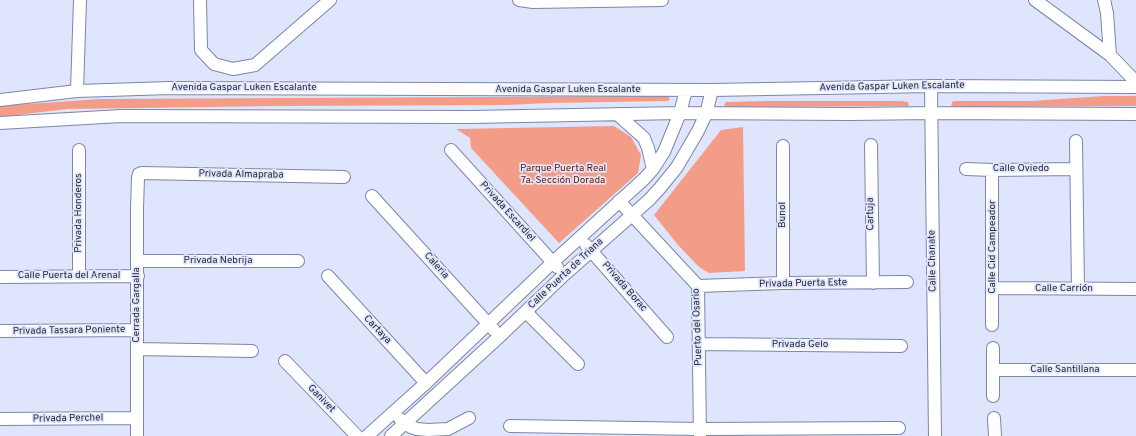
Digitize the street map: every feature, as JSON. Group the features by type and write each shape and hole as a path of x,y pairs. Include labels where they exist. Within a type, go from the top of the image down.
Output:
{"street":[{"path":"77,91 80,0"},
{"path":"200,0 201,50 214,64 233,69 255,66 330,0"},
{"path":"519,0 533,2 662,0"},
{"path":"1035,0 1110,55 1136,82"},
{"path":"1104,0 1107,13 1110,55"},
{"name":"Avenida Gaspar Luken Escalante","path":"0,100 77,91 170,88 712,90 932,86 1136,87"},
{"name":"Calle Chanate","path":"932,86 935,436"},
{"name":"Calle Puerta de Triana","path":"367,436 426,383 553,262 644,179 653,169 664,152 680,113 686,90"},
{"name":"Calle Puerta de Triana","path":"391,436 591,250 649,200 672,174 698,131 706,114 712,90"},
{"path":"0,123 121,116 471,116 680,113 1136,114"},
{"path":"617,114 644,138 653,169"},
{"path":"1076,141 1075,169 1078,289"},
{"name":"Cartuja","path":"871,145 873,283"},
{"name":"Bunol","path":"783,146 783,284"},
{"name":"Privada Honderos","path":"79,150 79,276"},
{"name":"Privada Escardiel","path":"451,150 564,275"},
{"path":"664,152 681,160"},
{"name":"Calle Oviedo","path":"966,169 1075,169"},
{"name":"Calle Cid Campeador","path":"992,170 992,325"},
{"name":"Privada Almapraba","path":"139,174 344,177"},
{"name":"Cerrada Gargalla","path":"137,436 137,208 139,174"},
{"name":"Caleria","path":"372,196 500,336"},
{"name":"Puerto del Osario","path":"619,201 698,286 700,432"},
{"name":"Privada Borac","path":"580,238 667,337"},
{"name":"Privada Nebrija","path":"138,261 298,261"},
{"name":"Calle Puerta del Arenal","path":"0,277 138,276"},
{"name":"Cartaya","path":"328,276 426,383"},
{"name":"Privada Puerta Este","path":"698,286 907,282"},
{"name":"Calle Carrión","path":"993,288 1136,289"},
{"path":"526,312 578,364"},
{"name":"Privada Tassara Poniente","path":"0,332 137,330"},
{"name":"Privada Gelo","path":"699,344 901,346"},
{"path":"992,348 993,396"},
{"path":"137,349 252,351"},
{"name":"Ganivet","path":"285,361 357,436"},
{"name":"Calle Santillana","path":"993,370 1136,370"},
{"path":"393,412 404,423 418,429 448,429 469,418"},
{"name":"Privada Perchel","path":"0,419 137,418"},
{"path":"994,418 995,436"},
{"path":"510,426 700,432 899,428"}],"green space":[{"path":"668,96 670,99 668,101 506,105 67,109 0,117 0,106 99,99"},
{"path":"1104,96 1136,96 1136,106 955,107 951,105 953,101 1031,101"},
{"path":"901,101 908,102 909,105 726,107 724,105 726,102"},
{"name":"Parque Puerta Real 7a. Sección Dorada","path":"614,126 631,137 641,155 638,173 559,243 471,148 470,138 456,129"},
{"path":"743,127 745,271 709,273 699,267 678,245 654,215 721,130"}]}
